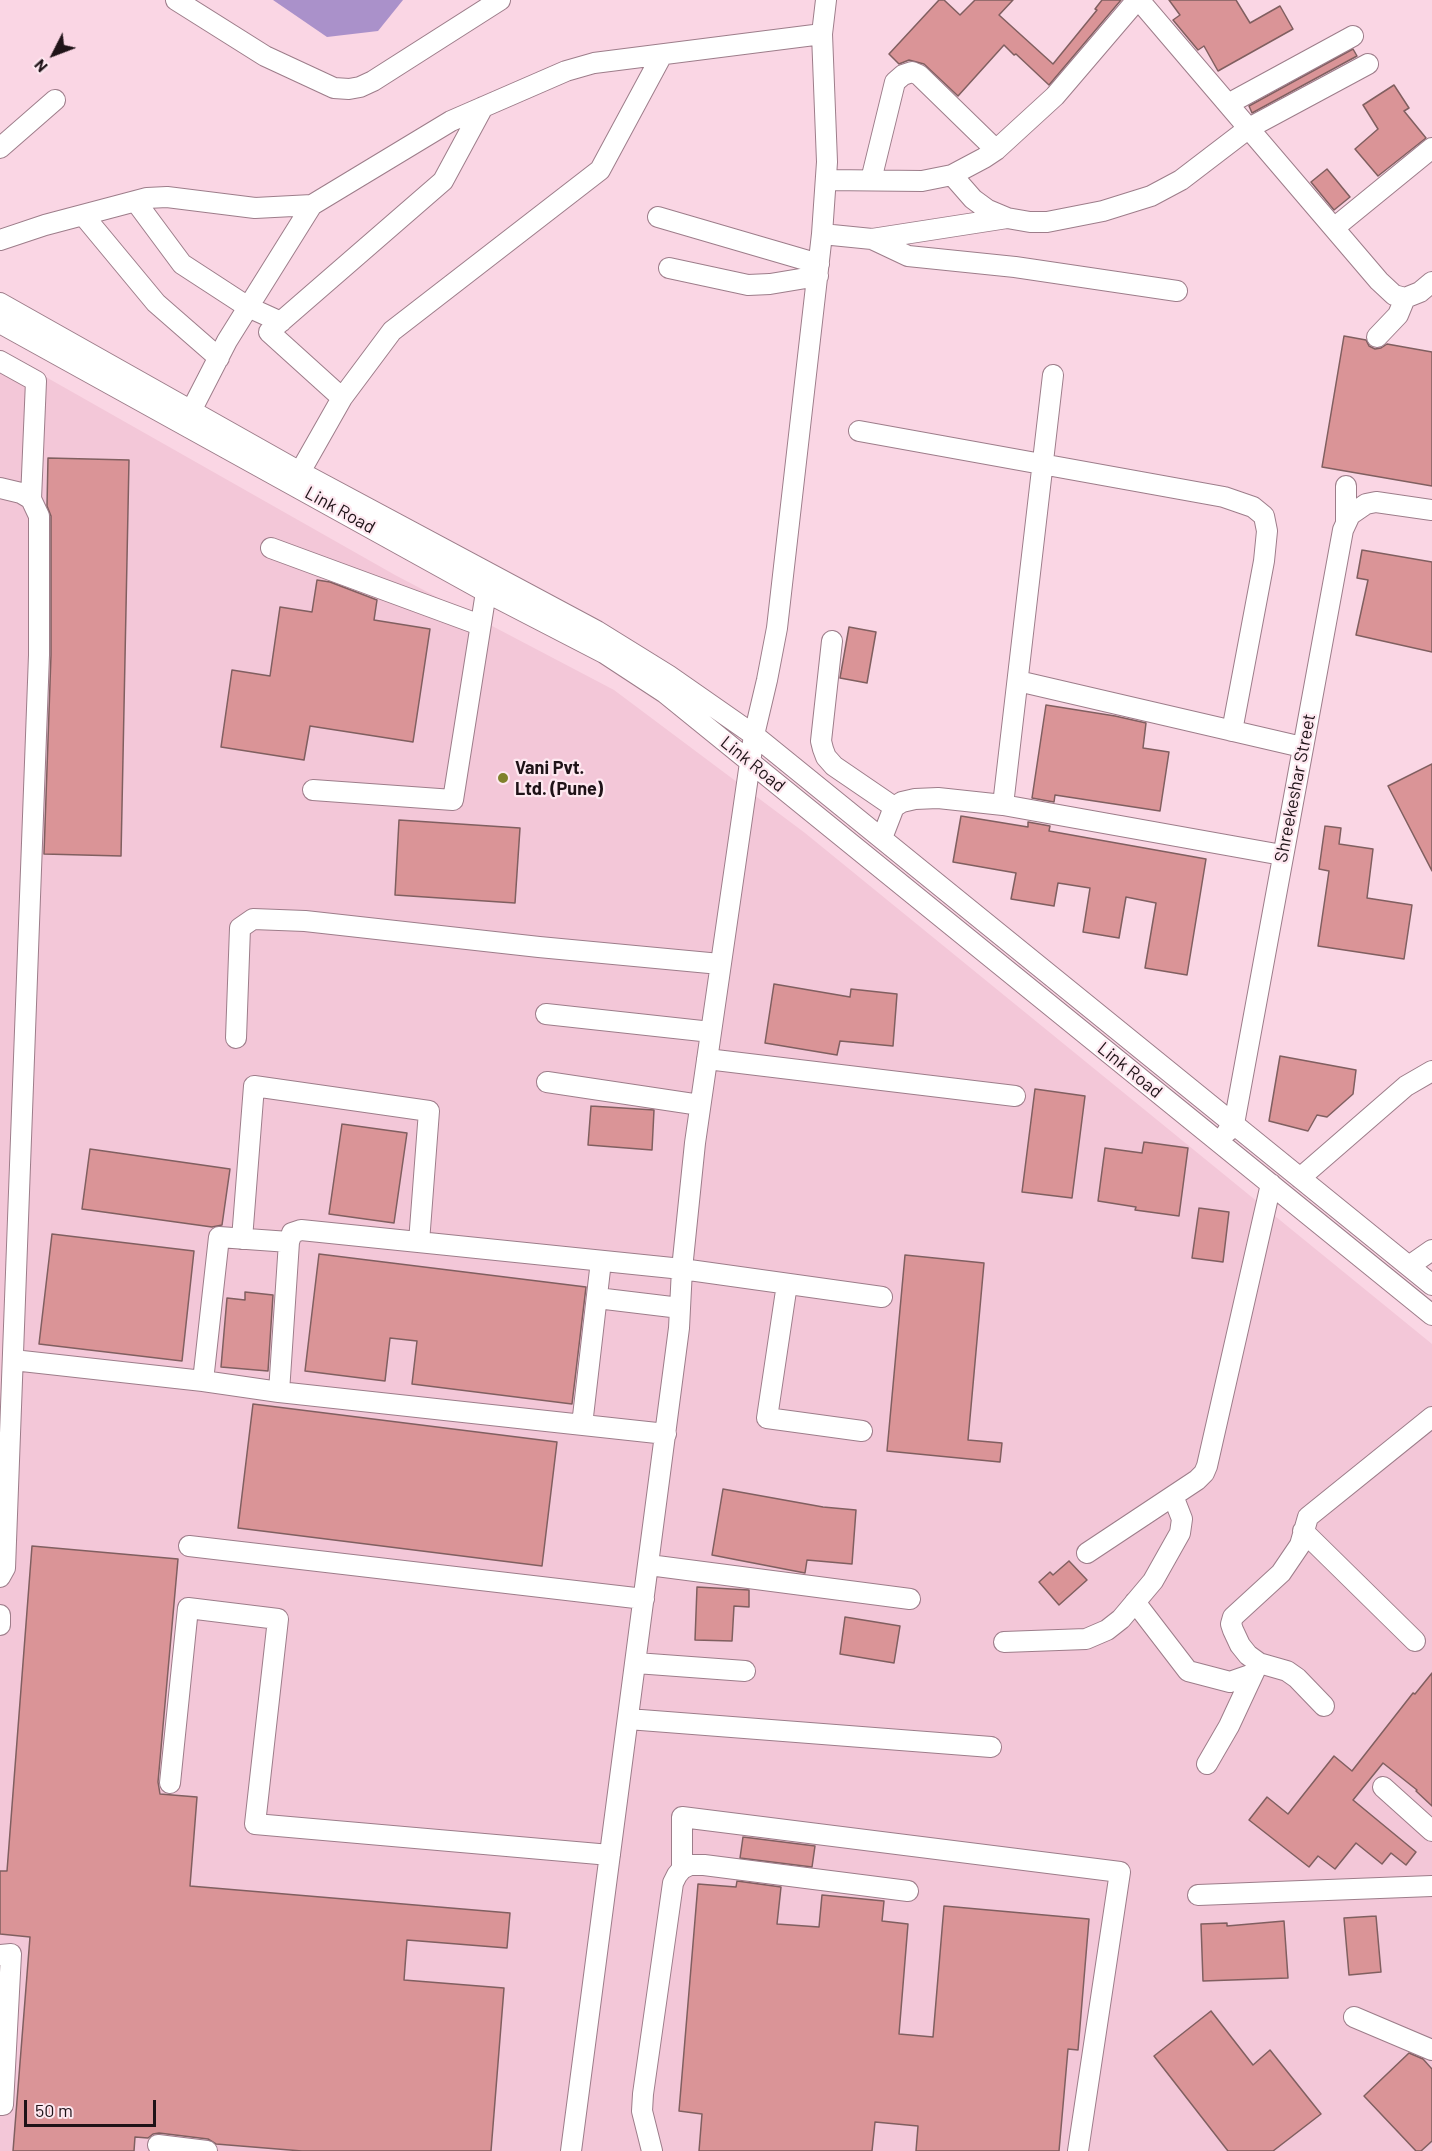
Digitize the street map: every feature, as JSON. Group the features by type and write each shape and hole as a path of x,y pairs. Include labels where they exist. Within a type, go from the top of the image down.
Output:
{"street":[{"path":"176,0 265,56 334,88 349,89 373,81 500,0"},
{"path":"570,2151 666,1434 700,1105 754,735 777,628 822,234 827,162 822,34 826,0"},
{"path":"826,180 922,181 952,175 996,150 1055,96 1138,0 1379,281 1394,295 1405,298 1420,292 1432,282"},
{"path":"191,411 248,307 312,205 451,121 566,70 594,63 822,34"},
{"path":"1228,104 1353,36"},
{"path":"299,479 342,398 392,331 600,170 662,55"},
{"path":"822,234 872,239 1007,219 1030,222 1064,220 1103,211 1151,196 1181,180 1200,168 1249,128 1368,64"},
{"path":"872,180 895,82 903,75 912,72 919,75 996,150"},
{"path":"0,148 55,100"},
{"path":"342,398 269,332 443,181 483,107"},
{"path":"1334,228 1432,148"},
{"path":"952,175 973,199 988,210 1007,219"},
{"path":"0,240 83,215 135,202 167,197 255,208 312,205"},
{"path":"135,202 182,264 248,307 281,322"},
{"path":"83,215 156,303 219,358"},
{"path":"658,218 818,270"},
{"path":"872,239 908,256 1015,267 1177,291"},
{"path":"669,268 748,285 770,285 818,270"},
{"path":"1377,337 1392,324 1405,298"},
{"name":"Link Road","path":"0,303 191,411 486,592 604,653 665,693 1432,1315"},
{"name":"Link Road","path":"0,323 299,479 597,630 668,675 754,735 1432,1285"},
{"path":"0,361 36,381 31,499 39,516 39,655 13,1360 4,1568 0,1577"},
{"path":"1003,805 1053,375"},
{"path":"859,431 1224,497 1253,507 1264,516 1267,531 1264,561 1232,730"},
{"name":"Shreekeshar Street","path":"1219,1142 1234,1124 1340,539 1346,522 1346,486"},
{"path":"0,488 21,493 31,499"},
{"path":"1346,522 1359,507 1376,502 1432,510"},
{"path":"271,548 480,625"},
{"path":"314,790 453,800 486,592"},
{"path":"832,641 821,741 823,749 826,757 834,766 894,807"},
{"path":"1018,681 1302,747"},
{"path":"882,838 894,807 902,802 915,799 938,798 1003,805 1282,855"},
{"path":"236,1038 240,928 253,919 305,921 720,964"},
{"path":"546,1014 711,1032"},
{"path":"707,1059 1015,1096"},
{"path":"1300,1178 1406,1086 1432,1071"},
{"path":"547,1082 700,1105"},
{"path":"242,1239 254,1086 429,1111 419,1242"},
{"path":"1087,1553 1197,1480 1207,1466 1271,1184"},
{"path":"279,1392 289,1242 292,1233 301,1230 682,1269 882,1297"},
{"path":"203,1381 219,1237 289,1242"},
{"path":"1408,1266 1432,1250"},
{"path":"582,1425 601,1261"},
{"path":"787,1284 767,1418 862,1431"},
{"path":"597,1298 680,1308"},
{"path":"13,1360 203,1381 279,1392 666,1434"},
{"path":"1256,1669 1240,1645 1231,1624 1233,1617 1281,1573 1300,1545 1308,1517 1432,1417"},
{"path":"1004,1642 1086,1639 1095,1637 1121,1619 1153,1581 1180,1533 1182,1520 1173,1496"},
{"path":"1303,1531 1415,1641"},
{"path":"189,1546 644,1599"},
{"path":"649,1564 910,1599"},
{"path":"1135,1602 1188,1671 1230,1682 1256,1669 1287,1671 1324,1706"},
{"path":"170,1783 188,1608 278,1619 255,1824 610,1854"},
{"path":"0,1616 0,1626"},
{"path":"636,1663 745,1671"},
{"path":"1207,1764 1229,1726 1256,1669"},
{"path":"628,1719 992,1747"},
{"path":"1383,1787 1432,1831"},
{"path":"682,1869 682,1817 1120,1872 1078,2151"},
{"path":"652,2151 642,2111 643,2094 673,1883 682,1869 690,1865 704,1865 908,1891"},
{"path":"1198,1895 1432,1886"},
{"path":"0,1955 11,1954 3,2105 0,2105"},
{"path":"1354,2017 1432,2050"},
{"path":"158,2145 207,2151"}],"shaded area":[{"path":"273,0 403,0 378,31 327,37"},
{"path":"0,351 395,575 614,690 805,833 1432,1344 1432,2151 0,2151"}],"building":[{"path":"939,0 944,0 960,15 975,0 1013,0 999,15 1053,64 1097,10 1095,9 1102,0 1121,0 1049,85 1004,45 958,96 924,64 909,60 899,64 889,54"},
{"path":"1169,0 1236,0 1250,23 1280,6 1293,29 1218,71 1204,46 1198,50 1173,20 1180,15"},
{"path":"1353,49 1357,56 1252,113 1249,106"},
{"path":"1394,85 1409,108 1404,111 1426,138 1378,176 1355,149 1378,129 1363,105"},
{"path":"1327,169 1350,197 1334,210 1311,182"},
{"path":"1344,336 1366,340 1369,346 1375,349 1387,344 1432,352 1432,486 1322,467"},
{"path":"48,458 129,460 121,856 44,854 51,655 51,516 47,506"},
{"path":"1362,550 1432,562 1432,652 1356,635 1368,580 1357,578"},
{"path":"317,580 330,582 377,600 374,620 430,629 413,742 310,726 304,760 221,747 232,670 270,676 280,607 312,612"},
{"path":"849,627 876,632 867,683 840,678"},
{"path":"1046,705 1146,723 1143,748 1169,752 1160,811 1055,795 1054,802 1032,798"},
{"path":"1432,764 1432,871 1388,786"},
{"path":"961,816 1028,827 1028,822 1050,826 1049,831 1206,859 1187,975 1145,968 1156,903 1126,897 1119,938 1083,932 1090,888 1058,883 1054,906 1011,899 1016,873 953,862"},
{"path":"399,820 520,828 515,903 395,895"},
{"path":"1325,826 1341,828 1339,844 1373,849 1367,898 1412,905 1404,959 1318,946 1329,871 1319,869"},
{"path":"774,984 850,997 851,989 897,994 893,1046 840,1041 837,1055 765,1043"},
{"path":"1280,1056 1356,1070 1353,1094 1327,1117 1317,1115 1308,1131 1269,1121"},
{"path":"1035,1089 1085,1096 1072,1198 1022,1192"},
{"path":"591,1106 654,1110 652,1150 588,1145"},
{"path":"342,1124 407,1133 394,1223 329,1214"},
{"path":"1144,1142 1188,1148 1179,1216 1135,1210 1136,1207 1098,1201 1105,1148 1142,1153"},
{"path":"90,1149 230,1169 222,1225 212,1227 82,1209"},
{"path":"1199,1208 1229,1212 1223,1262 1192,1258"},
{"path":"52,1234 194,1251 182,1361 39,1344"},
{"path":"319,1254 586,1287 572,1404 412,1384 417,1341 390,1338 385,1381 305,1371"},
{"path":"905,1255 984,1263 968,1440 1002,1443 1000,1462 887,1451"},
{"path":"245,1292 273,1295 268,1371 221,1367 227,1298 245,1300"},
{"path":"253,1404 557,1442 542,1566 238,1528"},
{"path":"723,1489 823,1507 856,1510 852,1564 807,1560 805,1573 712,1555"},
{"path":"32,1546 178,1559 158,1782 160,1794 197,1797 190,1886 510,1913 507,1948 407,1940 404,1980 504,1988 491,2151 302,2151 216,2144 208,2139 159,2133 148,2138 135,2137 134,2151 13,2151 30,1937 0,1934 0,1871 7,1871"},
{"path":"1069,1561 1087,1580 1059,1605 1039,1582 1050,1572 1053,1575"},
{"path":"697,1587 749,1590 749,1607 734,1606 732,1641 695,1640"},
{"path":"845,1617 900,1626 894,1663 840,1654"},
{"path":"1432,1673 1432,1806 1417,1790 1383,1763 1353,1800 1416,1852 1406,1865 1391,1853 1382,1864 1356,1843 1335,1869 1318,1856 1309,1867 1249,1820 1267,1797 1288,1814 1334,1756 1352,1771 1413,1693 1415,1694"},
{"path":"743,1837 815,1846 812,1867 740,1858"},
{"path":"737,1881 781,1887 777,1924 819,1927 822,1895 884,1901 882,1921 908,1924 899,2034 933,2037 944,1906 1089,1919 1078,2050 1068,2049 1059,2151 916,2151 918,2126 875,2122 872,2151 699,2151 702,2114 679,2111 698,1884 736,1887"},
{"path":"1376,1916 1381,1972 1349,1975 1344,1918"},
{"path":"1284,1921 1288,1978 1203,1981 1201,1924 1227,1923 1227,1926"},
{"path":"1211,2011 1253,2065 1270,2050 1321,2114 1273,2151 1228,2151 1154,2056"},
{"path":"1409,2053 1423,2059 1432,2069 1432,2141 1421,2151 1416,2151 1364,2096"}],"place":[{"name":"Vani Pvt. Ltd. (Pune)","path":"503,778"}]}
